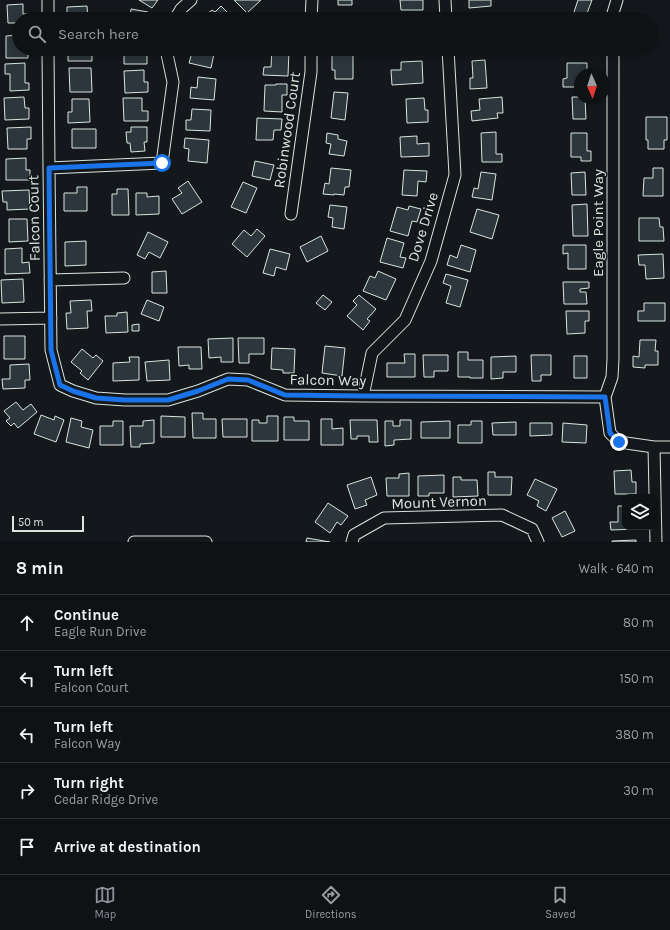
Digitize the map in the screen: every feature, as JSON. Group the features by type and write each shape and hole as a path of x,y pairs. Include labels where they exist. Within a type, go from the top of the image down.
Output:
{"street":[{"path":"48,0 48,12"},
{"path":"180,12 191,0"},
{"path":"312,0 312,12"},
{"path":"445,0 446,12"},
{"path":"613,12 617,0"},
{"name":"Falcon Court","path":"48,56 51,350 60,385"},
{"path":"49,168 162,163 173,82 167,56"},
{"name":"Robinwood Court","path":"291,214 311,72 311,56"},
{"name":"Dove Drive","path":"363,396 372,353 405,320 431,261 454,175 448,56"},
{"name":"Eagle Point Way","path":"605,397 612,378 613,359 613,56"},
{"path":"50,280 124,278"},
{"path":"0,319 51,318"},
{"name":"Falcon Way","path":"60,385 73,391 96,398 125,400 168,400 198,391 228,379 248,380 285,395 605,397"},
{"path":"605,397 610,433 619,442 654,447 670,446"},
{"path":"654,447 656,542"},
{"name":"Mount Vernon","path":"352,542 354,535 384,518 502,515 532,529 538,542"},
{"path":"134,542 206,542"}],"building":[{"path":"139,0 158,0 152,8"},
{"path":"234,0 261,0 248,12 246,12"},
{"path":"338,0 352,0 352,5 338,5"},
{"path":"400,0 423,0 423,10 401,10"},
{"path":"469,0 491,0 491,6 469,8"},
{"path":"578,0 592,0 588,12 574,12"},
{"path":"23,4 23,12 12,12 12,23 8,23 7,5"},
{"path":"87,6 87,12 67,12 67,7"},
{"path":"221,6 227,12 215,12"},
{"path":"131,9 148,12 131,12"},
{"path":"6,36 12,36 12,56 28,56 28,58 6,58"},
{"path":"68,56 92,56 92,61 68,61"},
{"path":"124,56 147,56 147,64 124,64"},
{"path":"191,56 214,56 211,68 189,63"},
{"path":"272,56 289,56 288,76 263,75 264,67 271,67"},
{"path":"332,56 353,56 353,79 335,79 335,70 332,70"},
{"path":"485,60 487,88 470,89 470,78 473,78 472,61"},
{"path":"422,61 423,83 392,85 391,70 401,70 401,62"},
{"path":"25,63 25,83 29,83 29,90 10,91 10,74 5,74 5,64"},
{"path":"567,63 587,63 587,68 574,68 574,87 563,87 563,79 567,78"},
{"path":"69,68 91,68 92,92 70,92"},
{"path":"144,70 144,82 148,82 148,92 125,93 124,71"},
{"path":"198,77 216,79 214,100 190,98 191,87 197,88"},
{"path":"287,84 287,95 282,95 282,112 264,111 265,85"},
{"path":"334,92 348,93 345,120 331,118"},
{"path":"24,97 25,108 29,108 29,119 5,120 4,98"},
{"path":"502,97 503,113 497,113 498,118 472,121 471,111 480,110 479,99"},
{"path":"572,97 574,97 574,104 585,104 586,119 573,119"},
{"path":"123,98 142,98 142,111 148,111 148,121 124,121"},
{"path":"424,98 425,110 428,110 428,122 407,123 406,99"},
{"path":"72,99 89,99 90,122 68,123 68,112 72,112"},
{"path":"192,109 211,110 210,131 186,130 186,120 191,120"},
{"path":"646,117 667,117 667,140 664,140 664,149 648,149 648,140 646,140"},
{"path":"257,118 282,119 281,130 274,130 273,140 256,140"},
{"path":"31,127 31,139 27,139 27,149 8,149 7,128"},
{"path":"131,127 147,127 147,142 144,142 145,151 131,152 130,143 127,143 126,132 131,132"},
{"path":"72,129 96,129 96,148 72,148"},
{"path":"496,132 496,154 502,154 502,162 482,162 481,133"},
{"path":"327,133 338,135 338,139 347,141 344,156 329,154 331,144 326,143"},
{"path":"571,133 587,133 587,151 591,151 591,161 581,161 581,157 571,157"},
{"path":"417,136 417,144 429,143 429,156 401,157 400,137"},
{"path":"185,138 209,140 207,163 188,161 189,149 184,148"},
{"path":"26,158 26,170 30,170 30,180 6,180 6,159"},
{"path":"255,161 274,165 270,180 252,176"},
{"path":"331,168 351,170 349,187 345,187 344,195 323,194 325,183 329,184"},
{"path":"653,168 663,168 663,196 643,196 644,178 653,178"},
{"path":"404,170 427,171 426,182 418,181 417,196 402,195"},
{"path":"481,172 496,174 492,200 472,197 474,188 478,189"},
{"path":"585,172 586,195 572,195 571,173"},
{"path":"188,181 202,202 182,214 172,199 182,193 178,188"},
{"path":"243,182 257,188 246,213 231,207"},
{"path":"77,187 87,187 87,211 64,211 64,193 77,193"},
{"path":"117,189 128,189 129,215 112,215 112,194 117,194"},
{"path":"29,190 30,209 7,210 7,202 3,202 2,191"},
{"path":"136,193 147,193 147,197 159,196 159,214 136,215"},
{"path":"587,204 588,236 573,236 572,205"},
{"path":"330,205 347,207 344,229 332,227 333,218 328,217"},
{"path":"409,206 421,209 417,222 412,221 408,236 390,231 397,207 408,210"},
{"path":"477,209 499,215 492,239 470,232"},
{"path":"639,218 659,218 660,227 663,227 664,241 639,241"},
{"path":"9,219 27,219 28,241 9,242"},
{"path":"257,229 265,236 247,257 232,244 244,230 251,236"},
{"path":"148,232 168,242 160,258 149,252 145,259 137,255"},
{"path":"321,236 328,251 307,262 300,247"},
{"path":"387,238 404,243 400,257 406,258 403,268 380,262"},
{"path":"86,241 86,265 65,266 65,242"},
{"path":"461,245 476,250 470,272 447,265 450,255 457,258"},
{"path":"563,245 586,245 586,269 568,269 568,253 563,254"},
{"path":"22,248 22,263 29,262 30,273 5,274 5,249"},
{"path":"270,249 290,254 286,270 276,267 274,276 263,273"},
{"path":"663,254 664,278 646,279 645,265 639,265 638,255"},
{"path":"166,271 167,293 152,293 152,272"},
{"path":"378,271 396,279 386,300 363,291 370,276 375,278"},
{"path":"446,274 468,280 460,307 446,303 451,286 443,283"},
{"path":"23,279 24,302 2,303 1,280"},
{"path":"563,282 589,282 589,288 580,289 580,292 586,292 587,304 564,304"},
{"path":"323,295 332,302 325,310 316,303"},
{"path":"359,295 376,309 367,319 370,321 363,330 347,316 357,305 353,301"},
{"path":"91,300 92,311 87,311 88,328 67,329 66,313 71,313 70,301"},
{"path":"147,300 164,307 159,321 141,314"},
{"path":"644,303 665,303 665,321 638,321 638,311 644,311"},
{"path":"566,311 589,311 589,321 585,321 585,333 567,334"},
{"path":"127,312 128,332 106,333 105,316 117,316 117,313"},
{"path":"139,324 139,331 132,331 132,325"},
{"path":"4,336 25,336 25,359 4,359"},
{"path":"233,338 233,362 221,362 221,357 209,358 208,339"},
{"path":"238,338 264,338 264,354 249,354 249,363 239,363"},
{"path":"640,340 656,340 655,351 658,351 658,365 645,365 645,368 633,367 633,356 639,357"},
{"path":"325,346 345,348 342,376 322,373"},
{"path":"178,347 201,347 202,369 189,369 189,365 179,366"},
{"path":"272,348 295,349 294,373 283,373 283,370 271,369"},
{"path":"82,349 93,358 96,355 103,361 88,380 80,373 82,371 71,362"},
{"path":"458,352 468,352 468,360 483,360 483,378 458,377"},
{"path":"404,354 415,354 415,377 387,377 387,363 405,363"},
{"path":"423,355 448,355 448,371 434,371 434,377 424,377"},
{"path":"531,355 551,355 551,375 541,375 541,381 532,381"},
{"path":"516,356 516,372 503,372 503,378 491,379 491,357"},
{"path":"574,356 587,356 587,378 574,378"},
{"path":"129,357 139,357 139,380 113,381 113,363 130,362"},
{"path":"169,360 170,380 147,381 145,362"},
{"path":"29,364 30,380 25,380 25,388 3,389 2,379 10,379 10,365"},
{"path":"16,402 23,410 31,404 37,412 18,428 14,423 11,426 6,421 10,418 4,411"},
{"path":"192,413 203,413 203,419 216,419 216,438 193,438"},
{"path":"41,415 54,420 55,416 64,420 56,442 34,434"},
{"path":"161,416 185,417 185,437 161,437"},
{"path":"267,416 278,416 278,441 252,441 252,420 259,420 259,423 267,423"},
{"path":"284,417 294,417 294,421 309,421 309,440 284,440"},
{"path":"71,418 82,421 81,427 93,430 89,448 66,442"},
{"path":"222,419 247,419 247,437 223,437"},
{"path":"321,419 332,419 332,429 343,428 343,445 321,445"},
{"path":"154,420 154,443 140,444 140,447 131,447 130,426 143,426 143,421"},
{"path":"350,420 377,420 378,442 369,442 369,436 357,436 357,439 351,439"},
{"path":"400,420 411,420 411,439 394,440 394,445 385,446 385,421 393,421 393,426 400,426"},
{"path":"113,421 123,421 123,445 100,445 100,426 113,426"},
{"path":"450,421 450,438 421,438 421,422"},
{"path":"471,421 482,421 482,443 458,443 458,425 471,425"},
{"path":"516,422 516,435 493,435 492,423"},
{"path":"530,423 552,423 552,435 530,436"},
{"path":"563,423 587,425 586,443 562,442"},
{"path":"631,470 632,482 636,482 636,494 615,494 614,471"},
{"path":"488,472 495,472 495,477 512,477 511,495 488,495"},
{"path":"409,473 409,496 387,496 386,478 399,478 399,474"},
{"path":"444,475 444,493 429,493 429,496 418,496 418,476"},
{"path":"371,477 377,495 365,500 367,505 355,509 347,485"},
{"path":"453,477 461,477 461,480 477,480 478,496 453,497"},
{"path":"535,479 557,489 546,511 537,506 539,501 527,495"},
{"path":"328,503 348,516 341,525 337,522 330,533 315,522"},
{"path":"618,506 622,506 622,530 611,530 610,522 618,522"},
{"path":"565,511 575,531 562,537 552,518"},
{"path":"307,538 330,542 306,542"},
{"path":"636,540 636,542 612,542 612,541"}],"route":[{"path":"162,163 49,168 51,350 60,385 73,391 96,398 125,400 168,400 198,391 228,379 248,380 285,395 605,397 610,433 619,442"}]}
